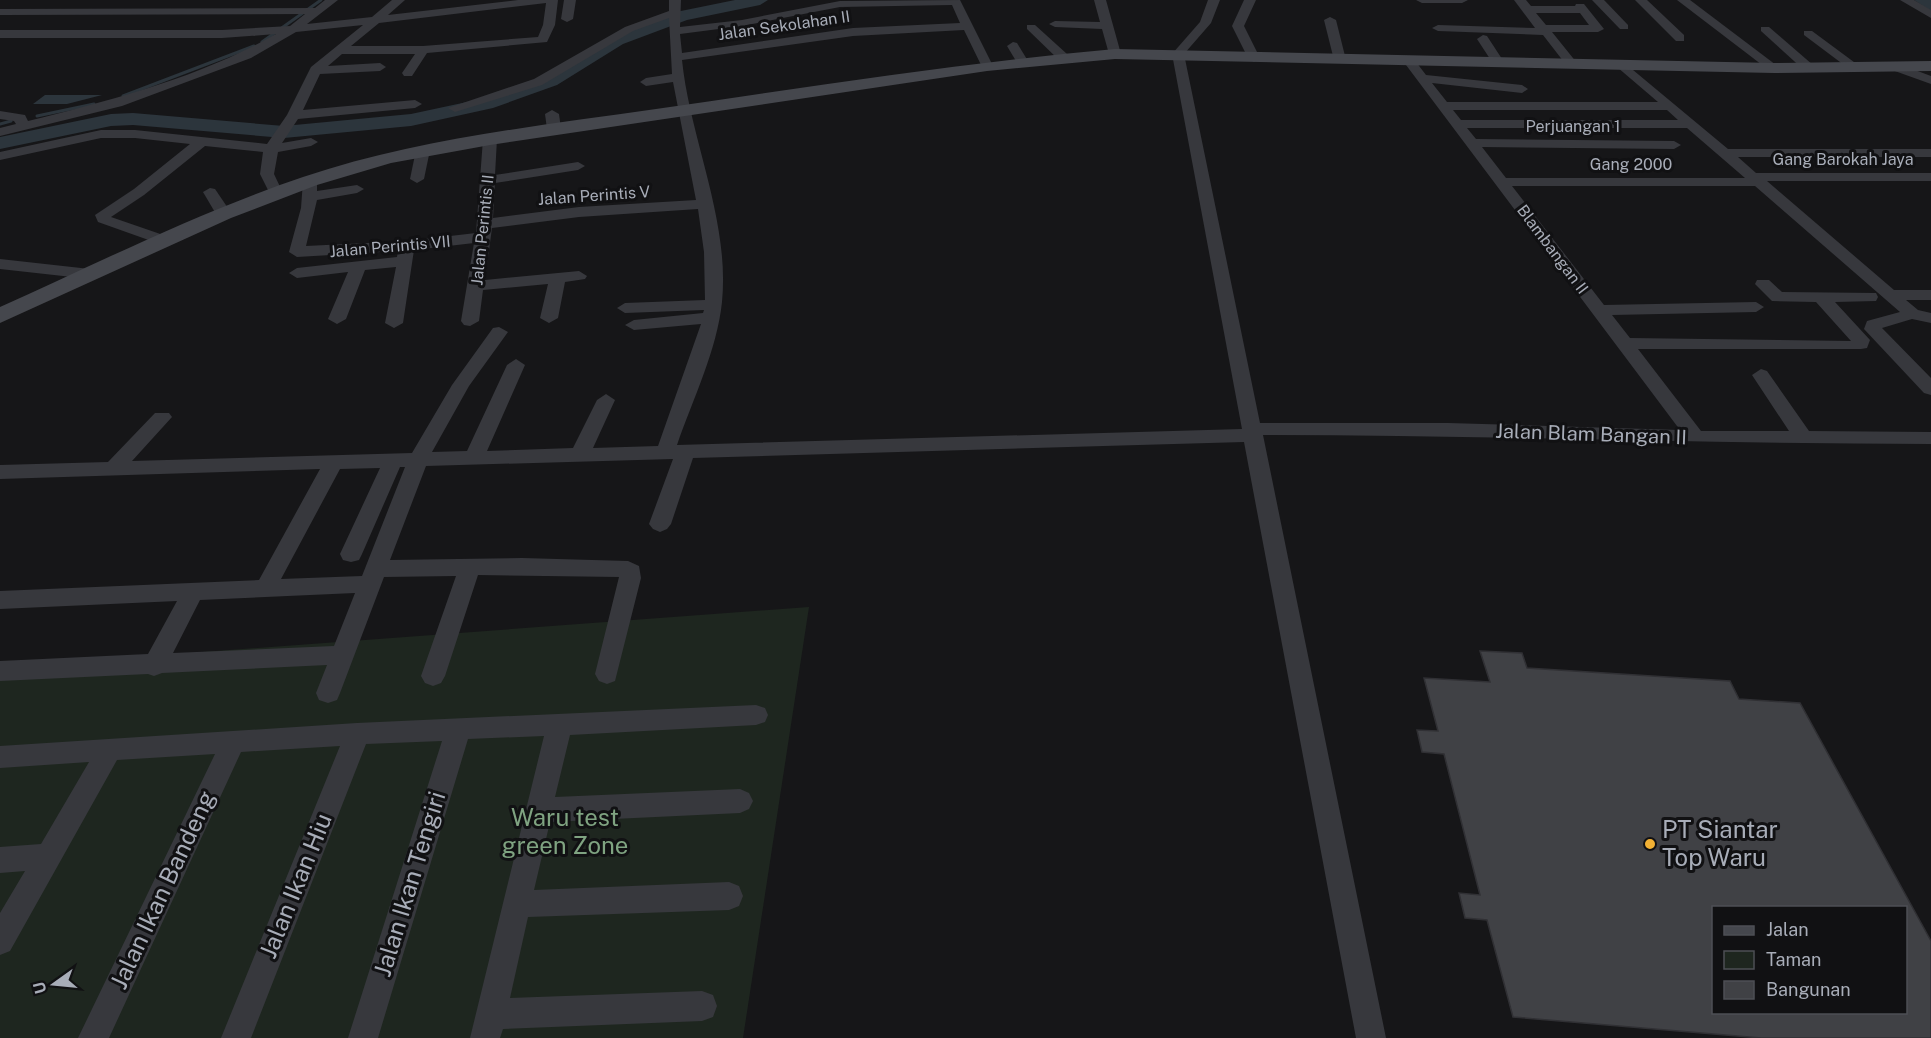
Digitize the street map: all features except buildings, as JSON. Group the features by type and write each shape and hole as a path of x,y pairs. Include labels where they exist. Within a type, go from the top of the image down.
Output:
{"street":[{"path":"112,10 127,0"},
{"path":"269,11 280,0"},
{"path":"0,12 269,11 305,9 332,0"},
{"path":"276,193 267,174 272,146 294,114 315,70 399,0"},
{"path":"0,34 222,34 280,30 547,0"},
{"path":"338,50 423,50 542,40 549,25 552,0"},
{"path":"567,19 570,0"},
{"path":"1100,0 1115,54"},
{"path":"1178,54 1205,23 1214,0"},
{"path":"1250,0 1238,26 1254,58"},
{"path":"1422,0 1462,0"},
{"path":"1598,0 1624,27"},
{"path":"1641,0 1680,39"},
{"path":"1683,0 1706,21 1746,45 1774,68"},
{"path":"1906,0 1931,15"},
{"path":"888,1 895,15 898,29"},
{"path":"674,30 741,23 840,4 888,1 963,14"},
{"path":"1438,28 1598,29 1582,8 1523,4"},
{"path":"1523,4 1571,63"},
{"path":"280,30 305,9"},
{"path":"0,132 22,122 123,101 247,55 305,9"},
{"path":"455,108 538,82 629,29 674,9 676,57 683,111 705,204 714,286 712,311 675,453 660,524"},
{"path":"816,14 823,35"},
{"path":"895,15 963,14"},
{"path":"963,14 987,66"},
{"name":"Jalan Sekolahan II","path":"676,57 823,35 898,29 963,14"},
{"path":"1330,20 1340,60"},
{"path":"741,23 751,47"},
{"path":"1055,24 1106,26"},
{"path":"1031,27 1063,57"},
{"path":"1765,29 1809,68"},
{"path":"1808,33 1856,68"},
{"path":"1483,39 1498,62"},
{"path":"408,73 423,50"},
{"path":"309,189 423,150 490,139 553,122 683,111 987,66 1017,54 1063,57 1178,54 1340,60 1414,68 1492,87 1522,89"},
{"path":"1178,54 1371,1038"},
{"path":"1414,68 1498,62 1571,63 1625,68 1931,66"},
{"path":"315,70 380,67"},
{"path":"1896,67 1931,80"},
{"name":"Blambangan II","path":"1414,68 1696,437"},
{"path":"1625,68 1912,314"},
{"path":"646,82 679,77"},
{"path":"294,114 416,104"},
{"path":"1443,106 1669,106"},
{"path":"0,115 22,122"},
{"path":"1458,124 1692,124"},
{"path":"0,156 101,134 272,146 311,142"},
{"name":"Jalan Perintis II","path":"470,321 484,231 490,139"},
{"path":"163,240 103,219 103,215 139,192 202,141"},
{"name":"Perjuangan 1","path":"1472,143 1674,144"},
{"path":"417,179 423,150"},
{"path":"1725,153 1931,153"},
{"path":"489,180 578,166"},
{"name":"Gang Barokah Jaya","path":"1757,180 1931,177"},
{"name":"Gang 2000","path":"1502,182 1757,180"},
{"path":"0,316 163,240 276,193 309,189 357,189"},
{"name":"Jalan Perintis VII","path":"309,189 309,208 297,252 365,246 406,253 484,231"},
{"path":"210,192 224,214"},
{"name":"Jalan Perintis V","path":"484,231 579,212 705,204"},
{"path":"297,273 359,265 406,253 394,323"},
{"path":"0,264 90,274"},
{"path":"338,319 359,265"},
{"path":"477,286 579,276"},
{"path":"549,318 558,278"},
{"path":"1762,284 1778,297 1870,297"},
{"path":"1892,295 1931,295"},
{"path":"1624,343 1861,344 1861,340 1821,297"},
{"path":"1599,309 1756,307"},
{"path":"625,308 712,311"},
{"path":"634,325 712,311"},
{"path":"1931,318 1912,314 1873,325 1931,389"},
{"path":"328,693 418,460 461,385 500,332"},
{"path":"474,458 516,365"},
{"path":"1761,375 1804,438"},
{"path":"580,455 606,399"},
{"path":"114,468 162,417"},
{"name":"Jalan Blam Bangan II","path":"0,472 675,453 1252,432 1448,429 1696,437 1931,438"},
{"path":"351,554 393,460"},
{"path":"264,589 334,462"},
{"path":"433,676 471,567"},
{"path":"0,600 264,589 471,567 628,569 630,578 607,675"},
{"path":"154,666 194,592"},
{"path":"0,671 154,666 343,655"},
{"path":"0,756 357,734 756,715"},
{"path":"559,726 488,1026 702,1006"},
{"name":"Jalan Ikan Tengiri","path":"363,1038 458,730"},
{"name":"Jalan Ikan Hiu","path":"236,1038 357,734"},
{"name":"Jalan Ikan Bandeng","path":"93,1038 233,743"},
{"path":"0,941 110,750"},
{"path":"539,810 740,801"},
{"path":"0,860 49,855"},
{"path":"517,904 729,896"}],"green space":[{"name":"Waru test green Zone","path":"809,607 743,1038 0,1038 0,667"}],"shaded area":[{"path":"45,95 102,95 67,104 33,104"}],"waterway":[{"path":"262,42 321,0"},
{"path":"0,143 111,120 133,119 284,132 411,120 486,104 550,81 617,40 682,16 760,0"},
{"path":"1922,0 1931,6"},
{"path":"123,96 254,46"},
{"path":"37,116 94,104"},
{"path":"0,124 11,121"}],"place":[{"name":"PT Siantar Top Waru","path":"1650,844"}]}
